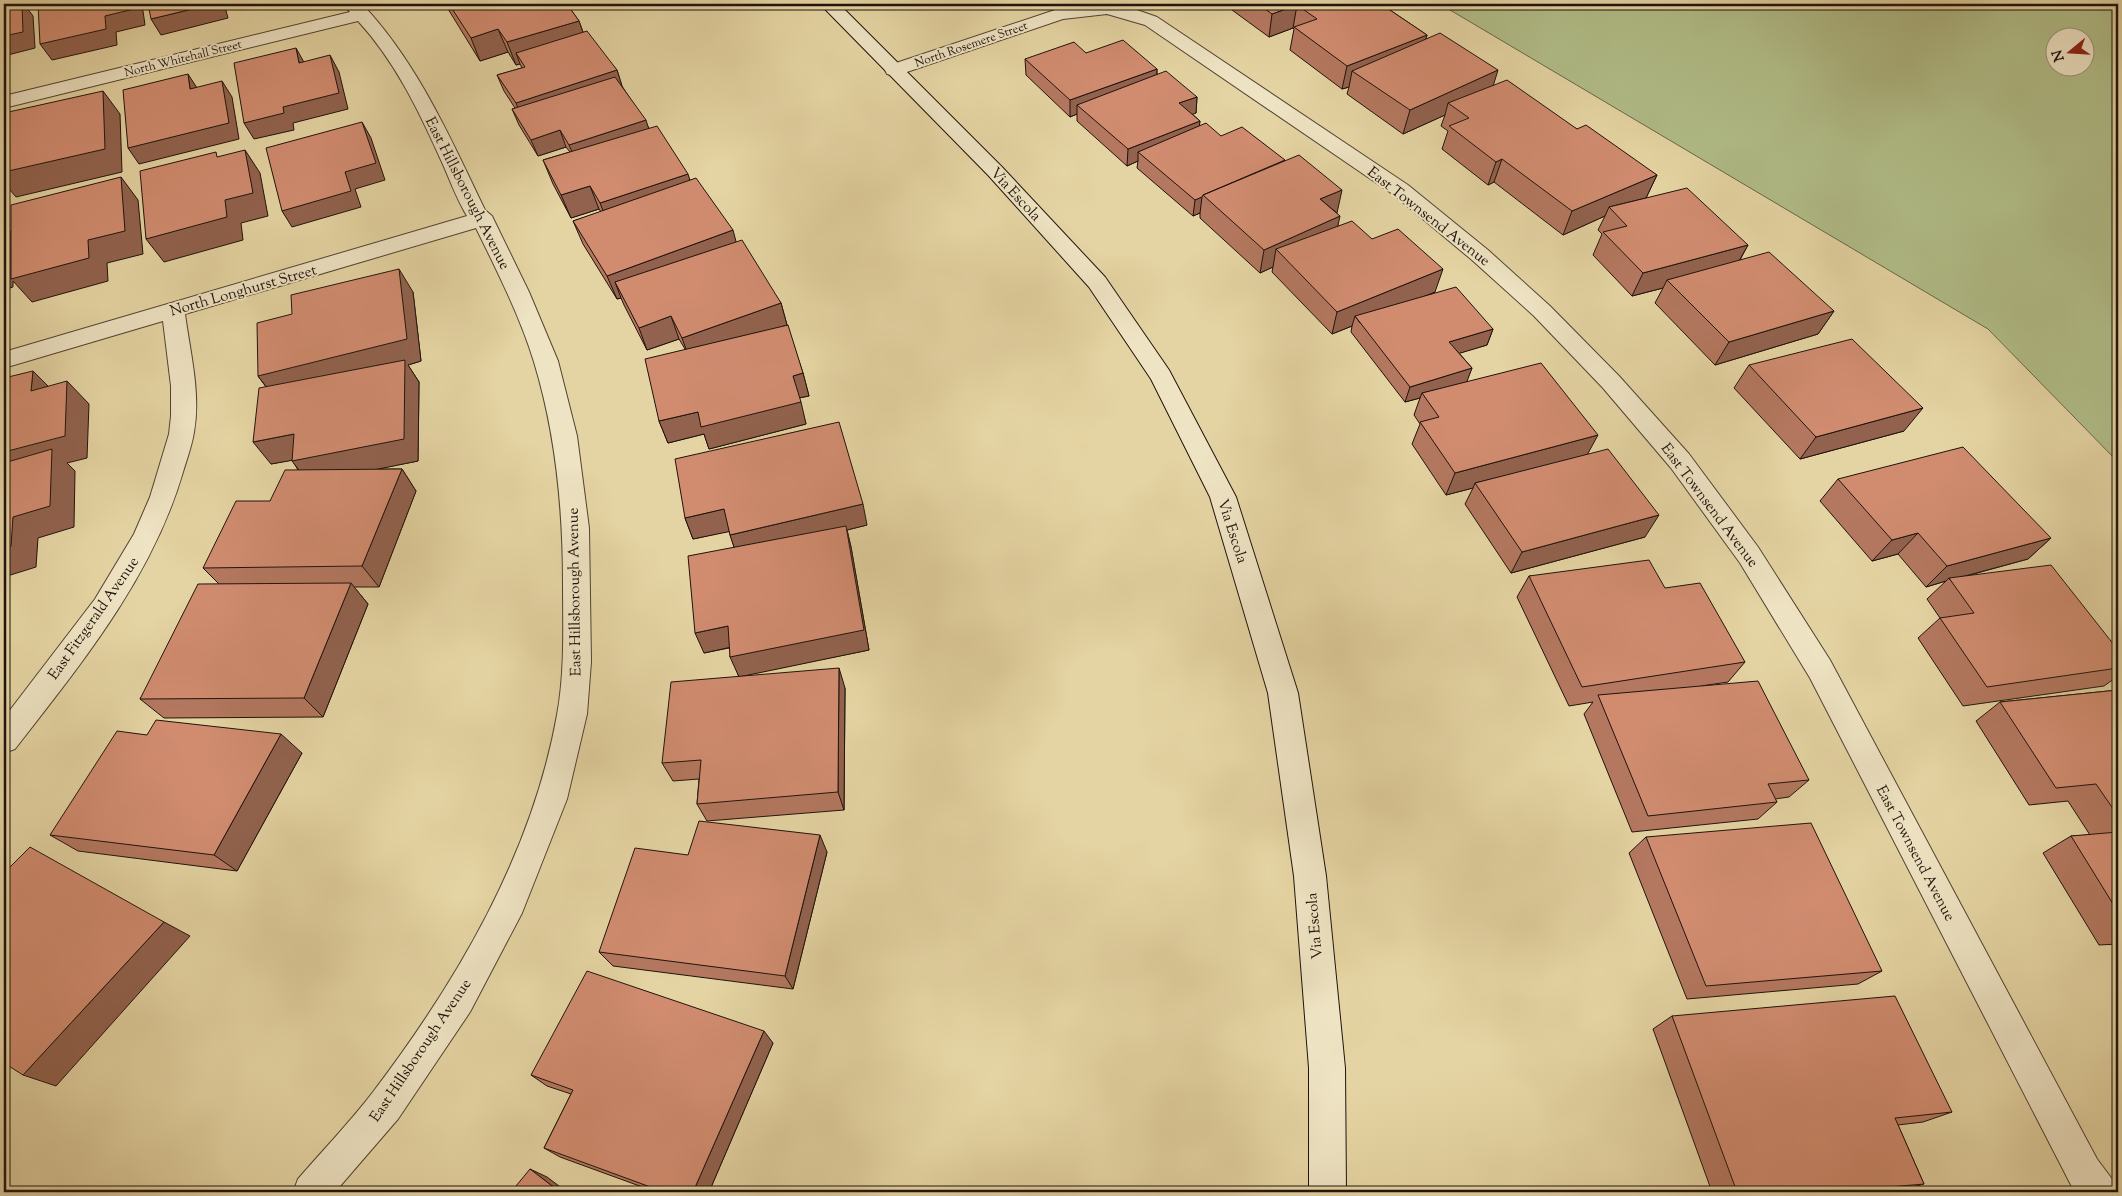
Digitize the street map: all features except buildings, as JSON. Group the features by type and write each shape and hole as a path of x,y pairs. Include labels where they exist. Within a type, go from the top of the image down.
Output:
{"street":[{"name":"Via Escola","path":"829,4 995,171 1097,282 1161,376 1223,497 1283,693 1311,886 1326,1068 1328,1192"},
{"name":"North Whitehall Street","path":"4,102 358,9"},
{"name":"East Hillsborough Avenue","path":"311,1192 384,1106 458,1000 511,902 552,799 572,714 577,662 576,528 565,436 546,361 518,292 481,216 476,214 406,69 383,36 358,9"},
{"name":"North Rosemere Street","path":"894,70 1061,14 1107,9"},
{"name":"East Townsend Avenue","path":"1107,9 1128,13 1151,21 1401,190 1480,255 1542,311 1611,382 1680,461 1749,555 1820,669 2084,1172 2099,1192"},
{"name":"North Longhurst Street","path":"4,360 482,219"},
{"name":"East Fitzgerald Avenue","path":"4,740 109,601 142,548 169,485 182,423 182,381 172,310"}],"green space":[{"path":"1440,4 2118,4 2118,462 1988,329"}]}
